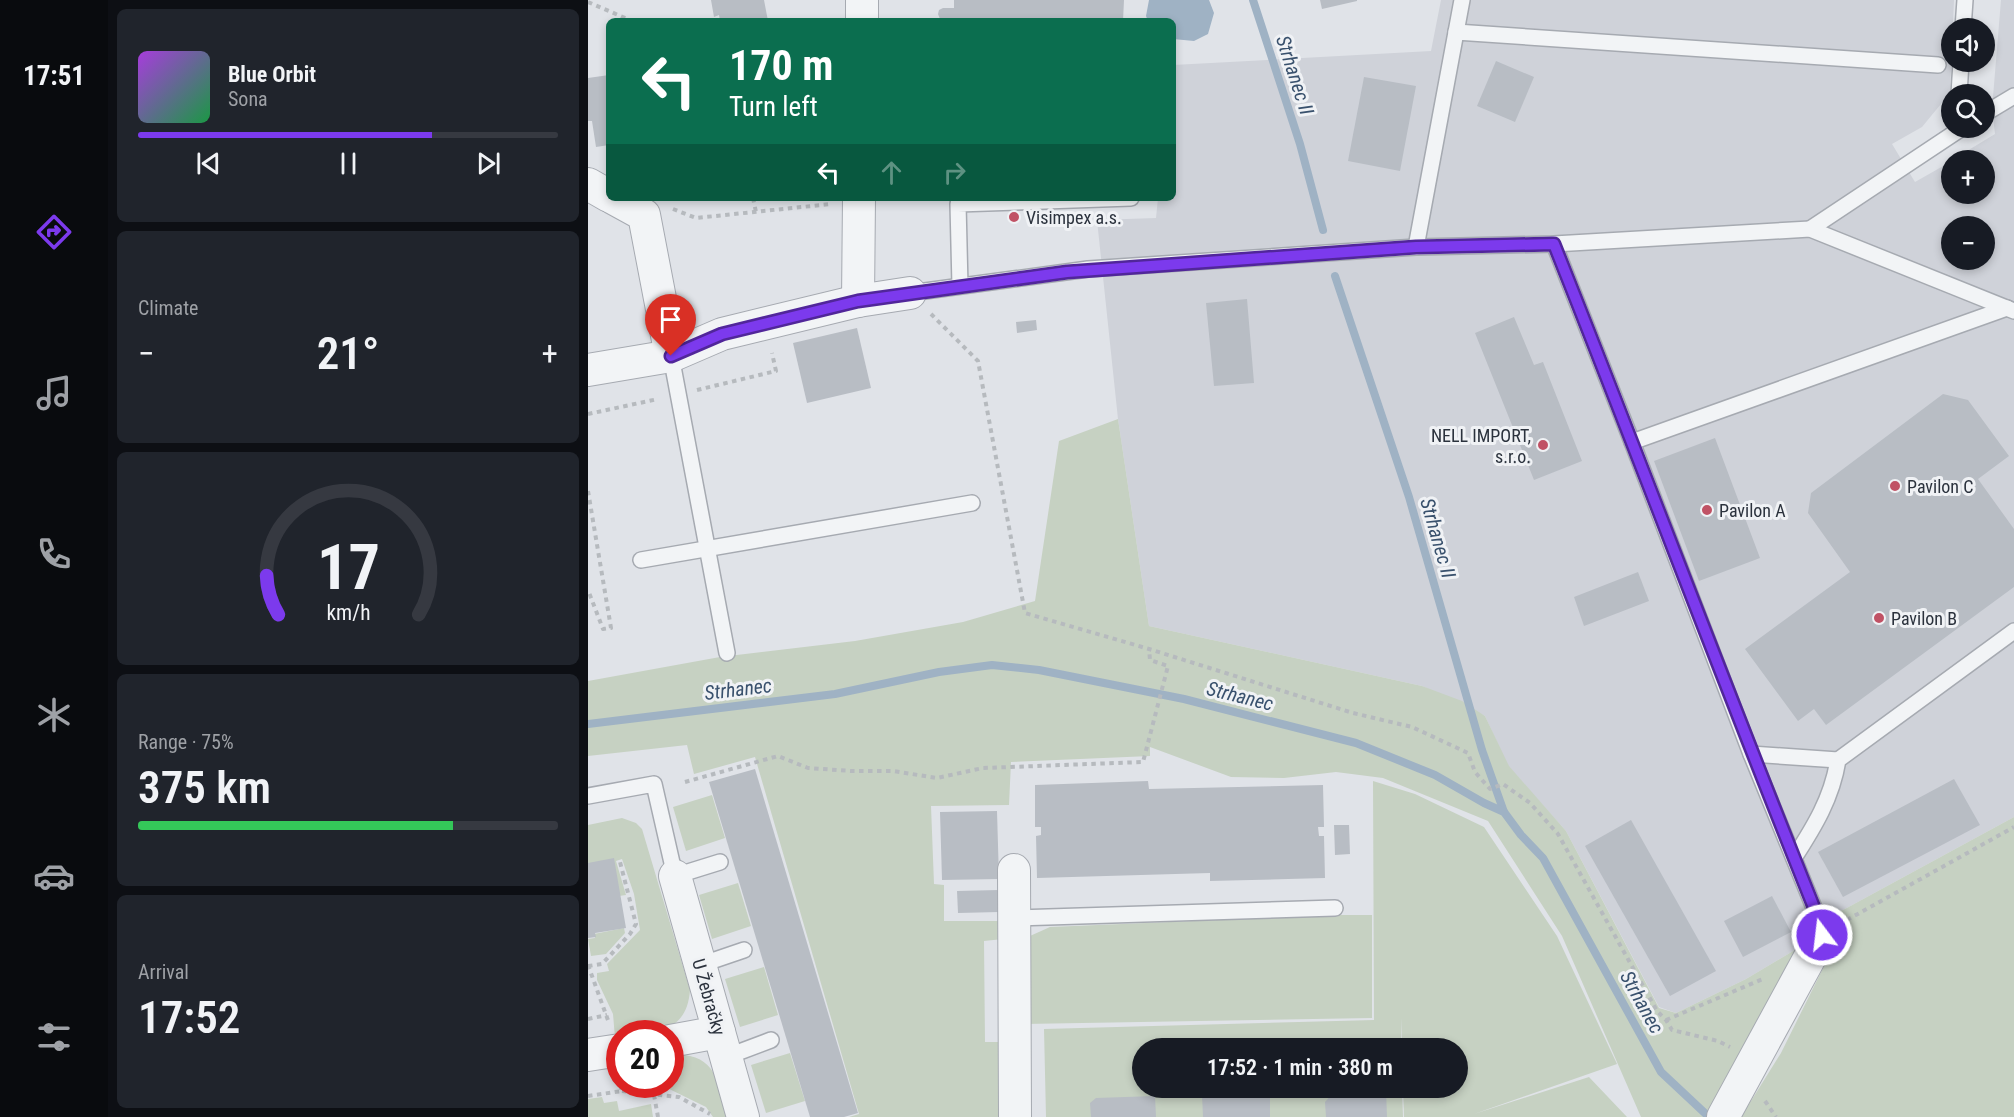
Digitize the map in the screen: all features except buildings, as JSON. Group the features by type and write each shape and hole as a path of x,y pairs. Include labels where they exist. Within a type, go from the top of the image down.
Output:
{"street":[{"path":"862,0 862,18"},
{"path":"588,184 606,194"},
{"path":"618,201 644,215 671,356"},
{"path":"858,301 859,201"},
{"path":"588,370 671,356 722,334 858,301 910,293"},
{"path":"1014,870 1015,1117"},
{"name":"U Žebračky","path":"675,876 743,1117"},
{"path":"1729,1106 1822,935"},
{"path":"684,1042 723,1045"},
{"path":"588,1055 606,1043"}],"lane":[{"path":"1416,247 1462,0"},
{"path":"1964,18 1965,0"},
{"path":"1456,32 1938,65"},
{"path":"1995,107 2014,96"},
{"path":"1932,146 1941,135"},
{"path":"1810,229 1945,138"},
{"path":"960,286 958,204 1044,201"},
{"path":"910,293 1088,269 1416,247 1554,244 1810,229 2010,309"},
{"path":"1554,244 1751,754 1817,915 1822,935"},
{"path":"1632,442 2010,309"},
{"path":"671,356 727,653"},
{"path":"641,560 972,503"},
{"path":"1751,754 1838,760 2014,631"},
{"path":"1794,858 1826,804 1835,779 1838,760"},
{"path":"588,796 654,784 675,876 720,862"},
{"path":"1014,918 1335,908"},
{"path":"700,965 744,950"},
{"path":"723,1045 771,1040"}],"path":[{"path":"588,2 625,18"},
{"path":"754,201 756,212"},
{"path":"663,204 696,218 850,201"},
{"path":"910,293 978,361 1025,614 1149,649 1342,710 1412,727 1468,753 1475,772 1490,789 1503,784 1530,803 1558,834 1658,1011 1672,1030 1718,1041 1754,1059"},
{"path":"588,414 678,395"},
{"path":"588,491 611,628 603,629 588,591"},
{"path":"685,782 778,756 808,768 893,771 937,778 983,768 1143,762 1168,666 1150,660 1149,649"},
{"path":"1822,935 2014,827"},
{"path":"609,1020 588,966 602,964 630,934 636,924 620,862"},
{"path":"1666,1020 1768,976"},
{"path":"588,1019 607,1015"},
{"path":"588,1096 606,1093"},
{"path":"655,1098 658,1117"},
{"path":"681,1098 710,1113 710,1117"}],"shaded area":[{"path":"1441,0 1954,0 1953,18 1941,18 1941,72 1951,72 1950,84 1941,84 1941,104 1922,127 1892,144 1915,182 1941,167 1941,204 1995,204 1995,150 1969,150 1988,138 1995,138 1994,84 2001,0 2014,0 2014,817 1843,910 1839,911 1833,907 1804,923 1807,937 1800,947 1746,979 1676,1013 1659,1007 1566,831 1508,766 1485,716 1422,686 1149,626 1118,419 1097,220 1156,218 1158,201 1176,201 1176,65 1431,51"}],"green space":[{"path":"1118,419 1149,626 1422,686 1462,701 1485,716 1509,766 1566,831 1659,1008 1676,1013 1746,979 1800,947 1802,958 1706,1117 1641,1117 1562,936 1488,821 1383,778 1336,772 1284,778 1231,777 1150,747 1150,756 1011,762 1009,805 931,806 934,884 944,885 944,921 1002,921 1003,939 984,941 985,1042 1004,1042 1006,1117 849,1117 859,1114 755,757 694,774 687,745 588,756 588,681 720,657 855,641 963,622 1035,601 1059,441"},
{"path":"1373,781 1415,794 1484,827 1557,936 1617,1064 1474,1114 1589,1077 1627,1117 1404,1117 1403,1098 1468,1098 1468,1038 1402,1038 1401,1018 1401,1038 1132,1038 1132,1098 1402,1098 1403,1117 1046,1117 1044,1029 1374,1020"},
{"path":"712,795 725,838 686,851 673,807"},
{"path":"2014,817 2014,1117 1741,1117 1781,1053 1832,950 1834,907 1839,911 1843,910"},
{"path":"622,818 636,823 642,829 690,990 688,1004 679,1020 614,1020 613,1014 597,980 597,973 609,971 607,964 640,930 634,894 622,859 616,861 626,895 619,896 588,865 588,825"},
{"path":"738,883 751,926 712,939 699,895"},
{"path":"1372,915 1372,1018 1024,1024 1024,944 1030,936 1050,927"},
{"path":"624,928 625,933 606,954 591,956 588,939 595,938 594,934"},
{"path":"764,967 778,1015 740,1027 725,979"},
{"path":"790,1053 805,1101 766,1113 751,1065"},
{"path":"684,1055 695,1057 711,1069 720,1086 728,1117 713,1117 706,1107 684,1096"},
{"path":"602,1097 604,1103 617,1101 619,1111 651,1104 653,1117 588,1117 588,1099"}],"water":[{"path":"1149,0 1209,0 1214,13 1208,34 1194,41 1176,39 1176,18 1147,18"}],"waterway":[{"name":"Strhanec II","path":"1253,0 1300,144 1323,230"},
{"name":"Strhanec II","path":"1335,276 1409,497 1482,750 1504,812"},
{"name":"Strhanec","path":"588,724 835,694 939,672 992,665 1039,670 1184,699 1356,743 1435,775 1504,812 1521,835 1543,858 1661,1072 1709,1117"}],"place":[{"name":"Visimpex a.s.","path":"1014,217"},
{"name":"NELL IMPORT, s.r.o.","path":"1543,445"},
{"name":"Pavilon C","path":"1895,486"},
{"name":"Pavilon A","path":"1707,510"},
{"name":"Pavilon B","path":"1879,618"}],"route":[{"path":"671,356 722,334 858,301 1088,269 1416,247 1554,244 1751,754 1817,915 1822,935"}]}
